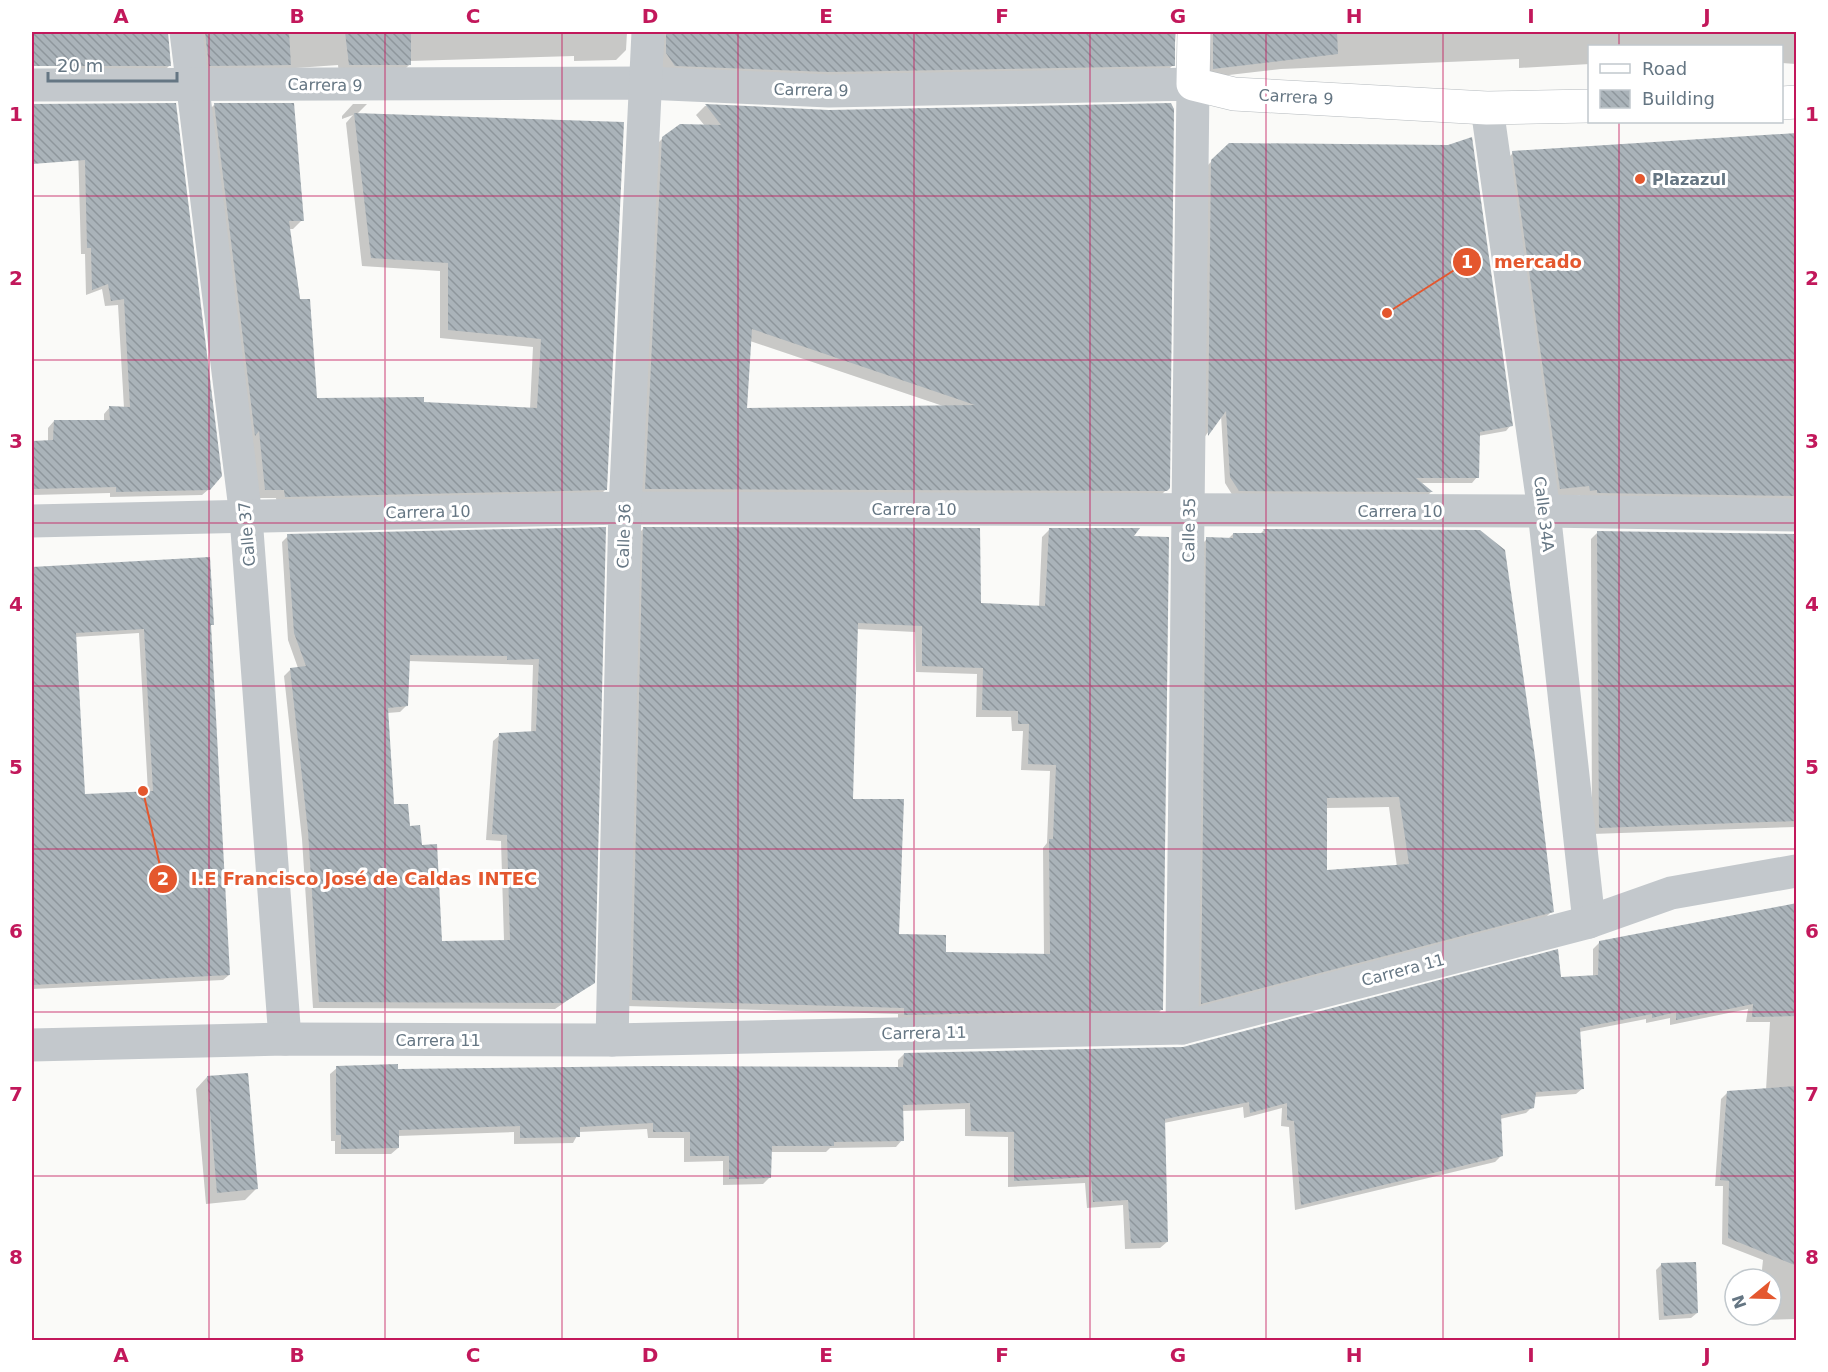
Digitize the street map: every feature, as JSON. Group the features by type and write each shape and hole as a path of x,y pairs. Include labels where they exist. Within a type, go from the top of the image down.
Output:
{"main road":[{"name":"Calle 35","path":"1194,32 1194,84"},
{"name":"Carrera 9","path":"1194,84 1234,94 1487,108 1588,106"}],"street":[{"name":"Calle 37","path":"186,32 246,517 285,1039"},
{"name":"Calle 36","path":"612,1040 625,508 648,32"},
{"name":"Carrera 9","path":"32,85 191,83 395,86 645,83 829,92 1194,84"},
{"name":"Calle 35","path":"1182,1028 1194,84"},
{"name":"Calle 34A","path":"1487,108 1544,511 1589,922"},
{"name":"Carrera 10","path":"32,521 625,508 1544,511 1797,515"},
{"name":"Carrera 11","path":"32,1046 285,1039 612,1040 1182,1028 1589,922 1671,893 1797,871"}],"building":[{"path":"32,32 168,32 171,66 32,66"},
{"path":"205,32 289,32 291,65 209,66"},
{"path":"345,32 411,32 411,65 349,65"},
{"path":"666,32 1175,32 1175,66 829,72 675,66 666,53"},
{"path":"1213,32 1337,32 1338,54 1213,69"},
{"path":"176,103 222,476 210,490 116,492 116,487 32,489 32,441 53,440 54,420 110,420 109,406 130,407 124,299 111,301 108,284 92,290 91,248 87,248 85,160 32,164 32,104"},
{"path":"214,103 294,103 304,221 289,221 300,299 310,299 317,398 424,397 424,402 537,408 541,339 448,330 448,263 371,258 354,113 624,122 607,490 285,497 284,490 265,490 259,431 255,436"},
{"path":"1171,103 1174,109 1170,488 1167,491 645,489 662,137 680,124 721,125 705,104 829,110","holes":["752,329 975,405 747,408"]},
{"path":"1797,133 1797,496 1597,493 1597,490 1590,491 1589,486 1560,489 1512,151"},
{"path":"1472,137 1513,426 1480,432 1479,478 1416,478 1433,492 1239,491 1230,477 1226,411 1208,436 1211,160 1229,143 1448,145"},
{"path":"606,527 595,983 563,1003 319,1002 308,831 290,668 306,666 294,633 287,534","holes":["410,655 507,656 507,660 539,659 536,731 499,733 492,834 507,835 510,940 442,941 437,844 422,845 420,825 410,826 408,804 394,804 388,708 408,706"]},
{"path":"643,527 980,528 981,603 1045,606 1049,528 1140,528 1134,536 1169,537 1163,1010 904,1015 904,1008 632,1000","holes":["858,623 922,626 922,666 983,668 982,710 1018,711 1018,724 1029,724 1028,764 1056,765 1053,839 1049,839 1050,954 946,952 946,935 899,934 904,799 853,799"]},
{"path":"1263,529 1480,530 1505,550 1535,757 1554,912 1201,1004 1206,537 1233,538 1233,533 1266,533","holes":["1399,797 1409,864 1327,870 1327,798"]},
{"path":"1597,531 1797,534 1797,821 1599,828"},
{"path":"210,557 214,625 211,625 230,975 32,985 32,567","holes":["144,629 153,791 85,794 76,633"]},
{"path":"1797,903 1797,1016 1752,1017 1753,1004 1676,1020 1676,1012 1652,1018 1652,1014 1580,1028 1584,1089 1536,1092 1534,1108 1501,1115 1503,1156 1301,1205 1294,1121 1287,1120 1287,1103 1250,1113 1249,1102 1165,1119 1168,1242 1131,1243 1128,1200 1093,1202 1091,1177 1014,1181 1014,1132 971,1131 970,1103 903,1105 904,1141 834,1142 834,1146 772,1146 771,1178 729,1179 729,1156 690,1156 690,1132 653,1132 653,1123 580,1127 580,1137 520,1138 520,1126 399,1130 399,1148 341,1149 341,1135 336,1135 336,1066 398,1064 398,1069 659,1066 903,1067 904,1053 1183,1047 1558,949 1561,977 1598,975 1599,941"},
{"path":"248,1073 258,1189 217,1193 207,1076"},
{"path":"1797,1086 1797,1266 1728,1238 1729,1181 1720,1180 1727,1091"},
{"path":"1696,1262 1698,1313 1664,1316 1661,1263"}],"place":[{"name":"Plazazul","path":"1640,179"},
{"name":"mercado","path":"1387,313"},
{"name":"I.E Francisco José de Caldas INTEC","path":"143,791"}]}
